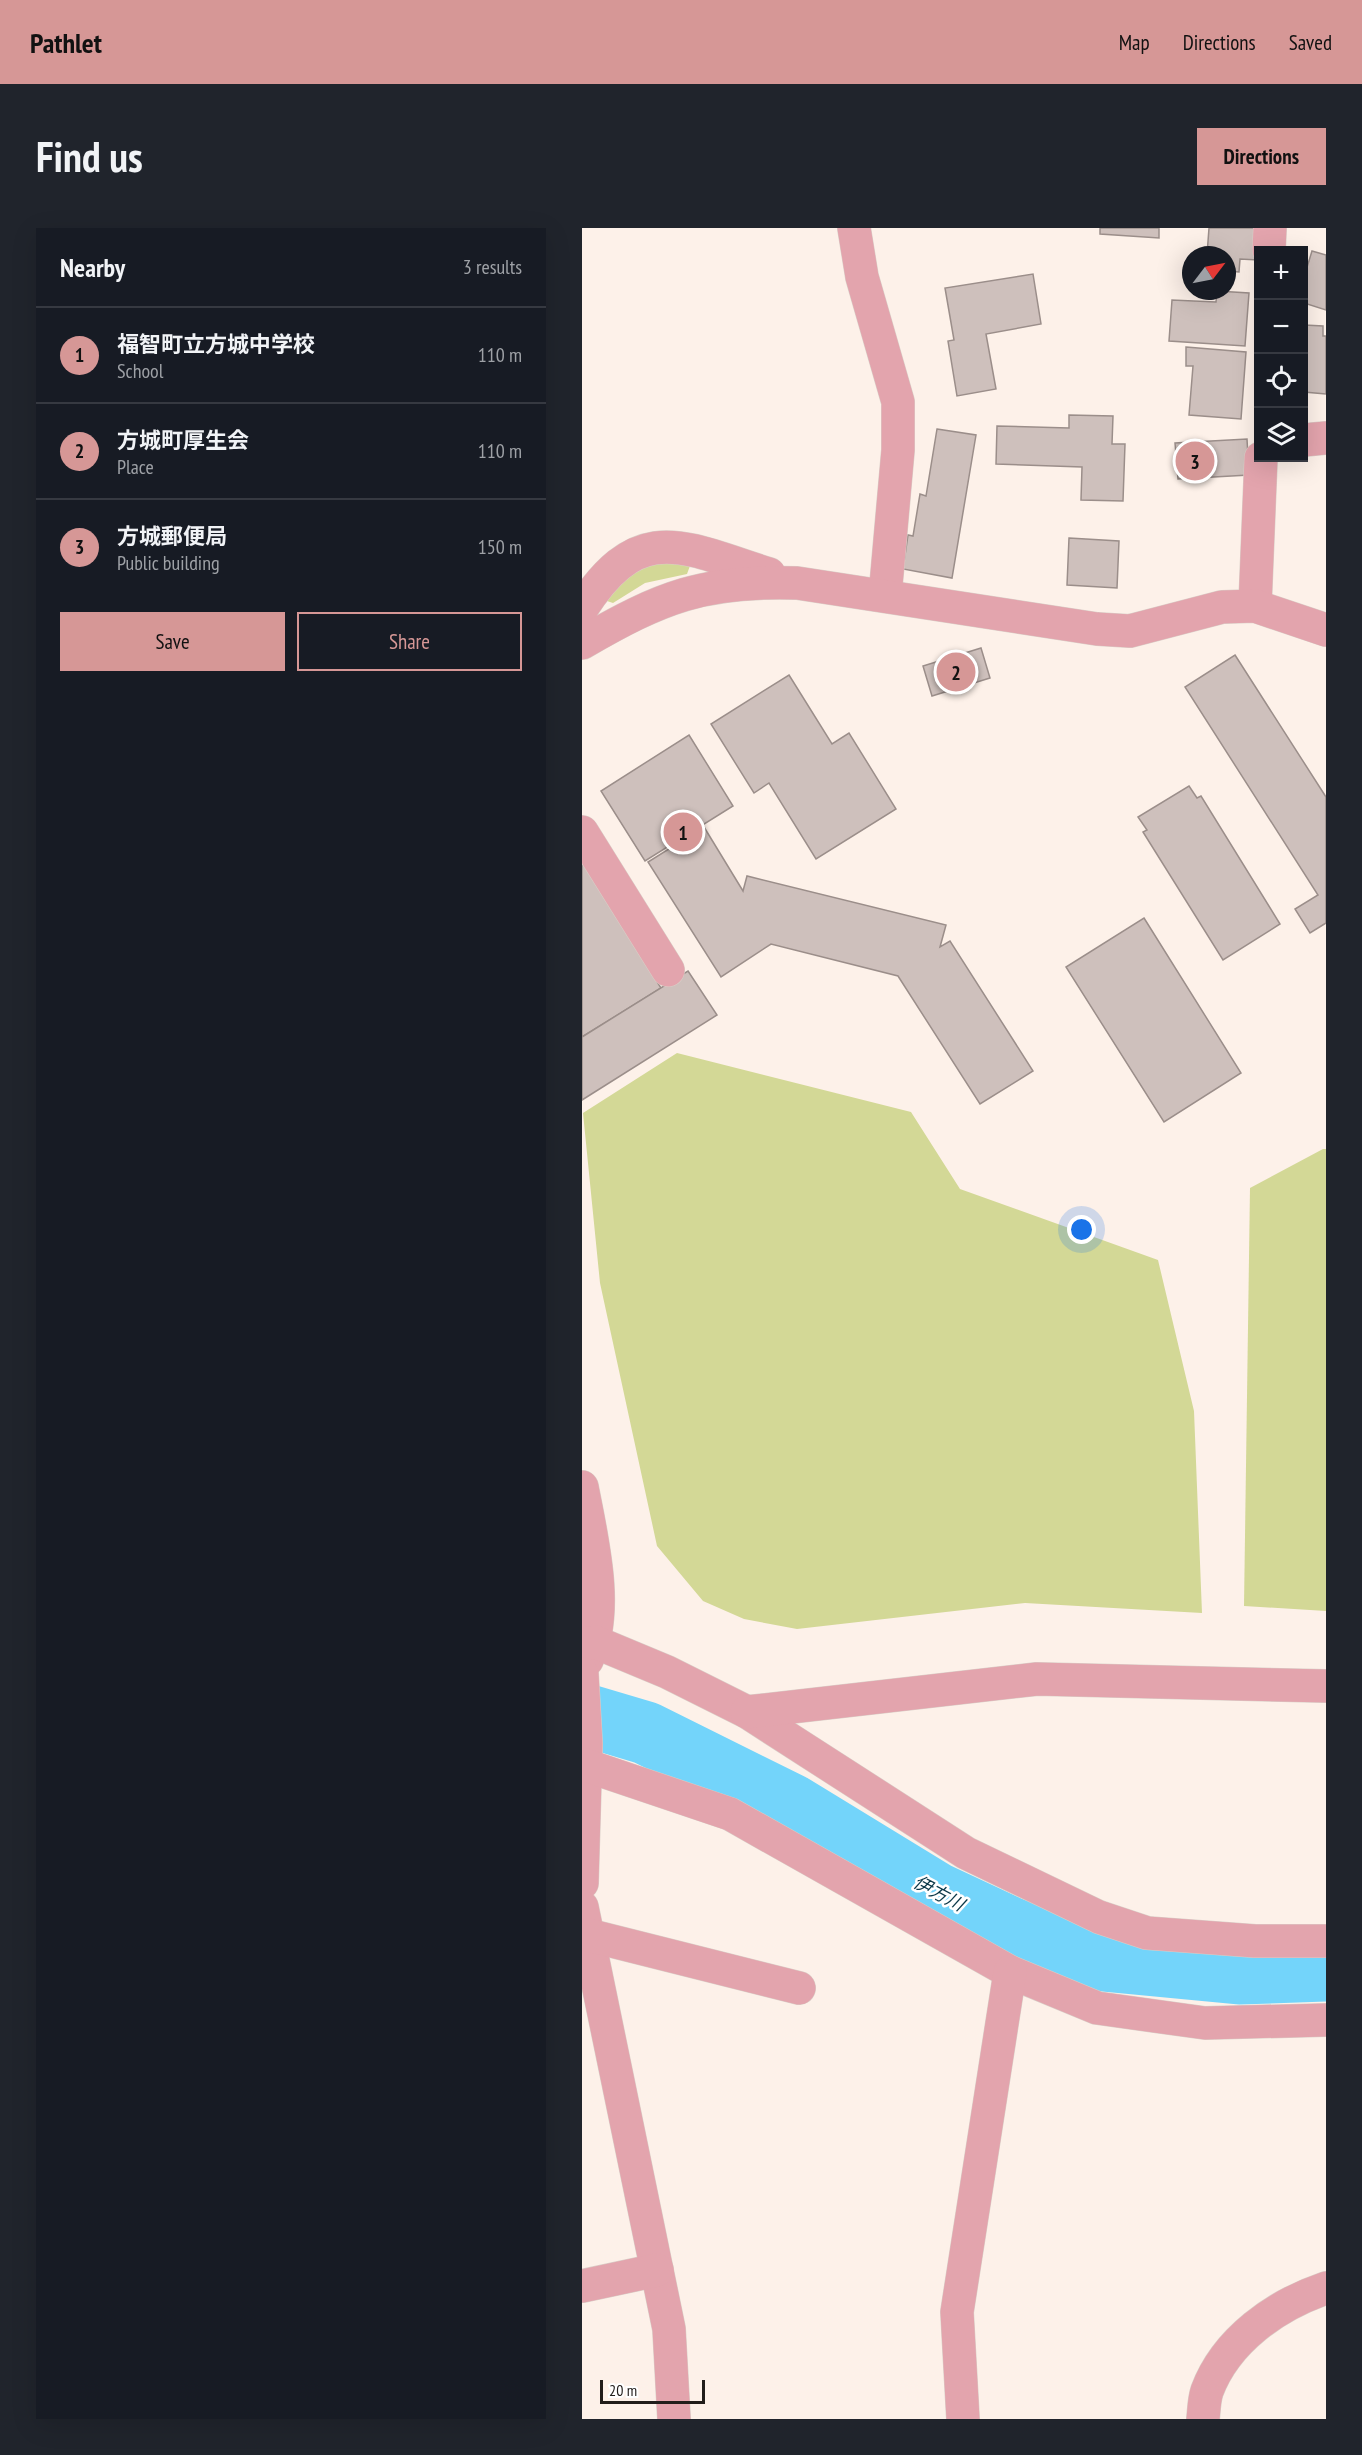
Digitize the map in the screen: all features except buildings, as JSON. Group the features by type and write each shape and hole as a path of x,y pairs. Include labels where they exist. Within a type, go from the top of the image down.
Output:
{"street":[{"path":"854,228 862,277 898,402 898,450 885,596"},
{"path":"1269,246 1270,228"},
{"path":"1308,440 1326,438"},
{"path":"1255,606 1261,462"},
{"path":"582,608 600,581 622,561 635,553 664,547 694,550 797,583"},
{"path":"582,643 652,604 694,590 739,583 797,583 1085,627 1130,631 1221,607 1255,606 1326,630"},
{"path":"582,832 668,970"},
{"path":"582,1487 598,1565 586,1652 667,1672 747,1712 966,1852 1099,1917 1147,1933 1254,1941 1326,1941"},
{"path":"582,1674 585,1757 582,1883"},
{"path":"747,1712 1037,1679 1326,1686"},
{"path":"585,1757 730,1814 1010,1972 1097,2008 1205,2023 1326,2020"},
{"path":"674,2419 669,2329 585,1921 799,1988"},
{"path":"963,2419 957,2312 1010,1972"},
{"path":"582,2286 657,2270"},
{"path":"1203,2419 1206,2393 1223,2359 1248,2332 1280,2310 1326,2288"}],"green space":[{"path":"641,562 691,563 687,574 645,583 613,603 607,601 608,591"},
{"path":"677,1053 911,1112 960,1189 1158,1260 1194,1411 1202,1613 1025,1603 797,1629 744,1619 703,1601 657,1546 600,1283 583,1113"},
{"path":"1326,1149 1326,1611 1244,1606 1250,1188"}],"waterway":[{"name":"伊方川","path":"582,1714 646,1733 791,1805 935,1893 1010,1928 1092,1959 1239,1973 1326,1970"}],"place":[{"name":"方城郵便局","path":"1195,461"},
{"name":"方城町厚生会","path":"956,672"},
{"name":"福智町立方城中学校","path":"683,832"}]}
